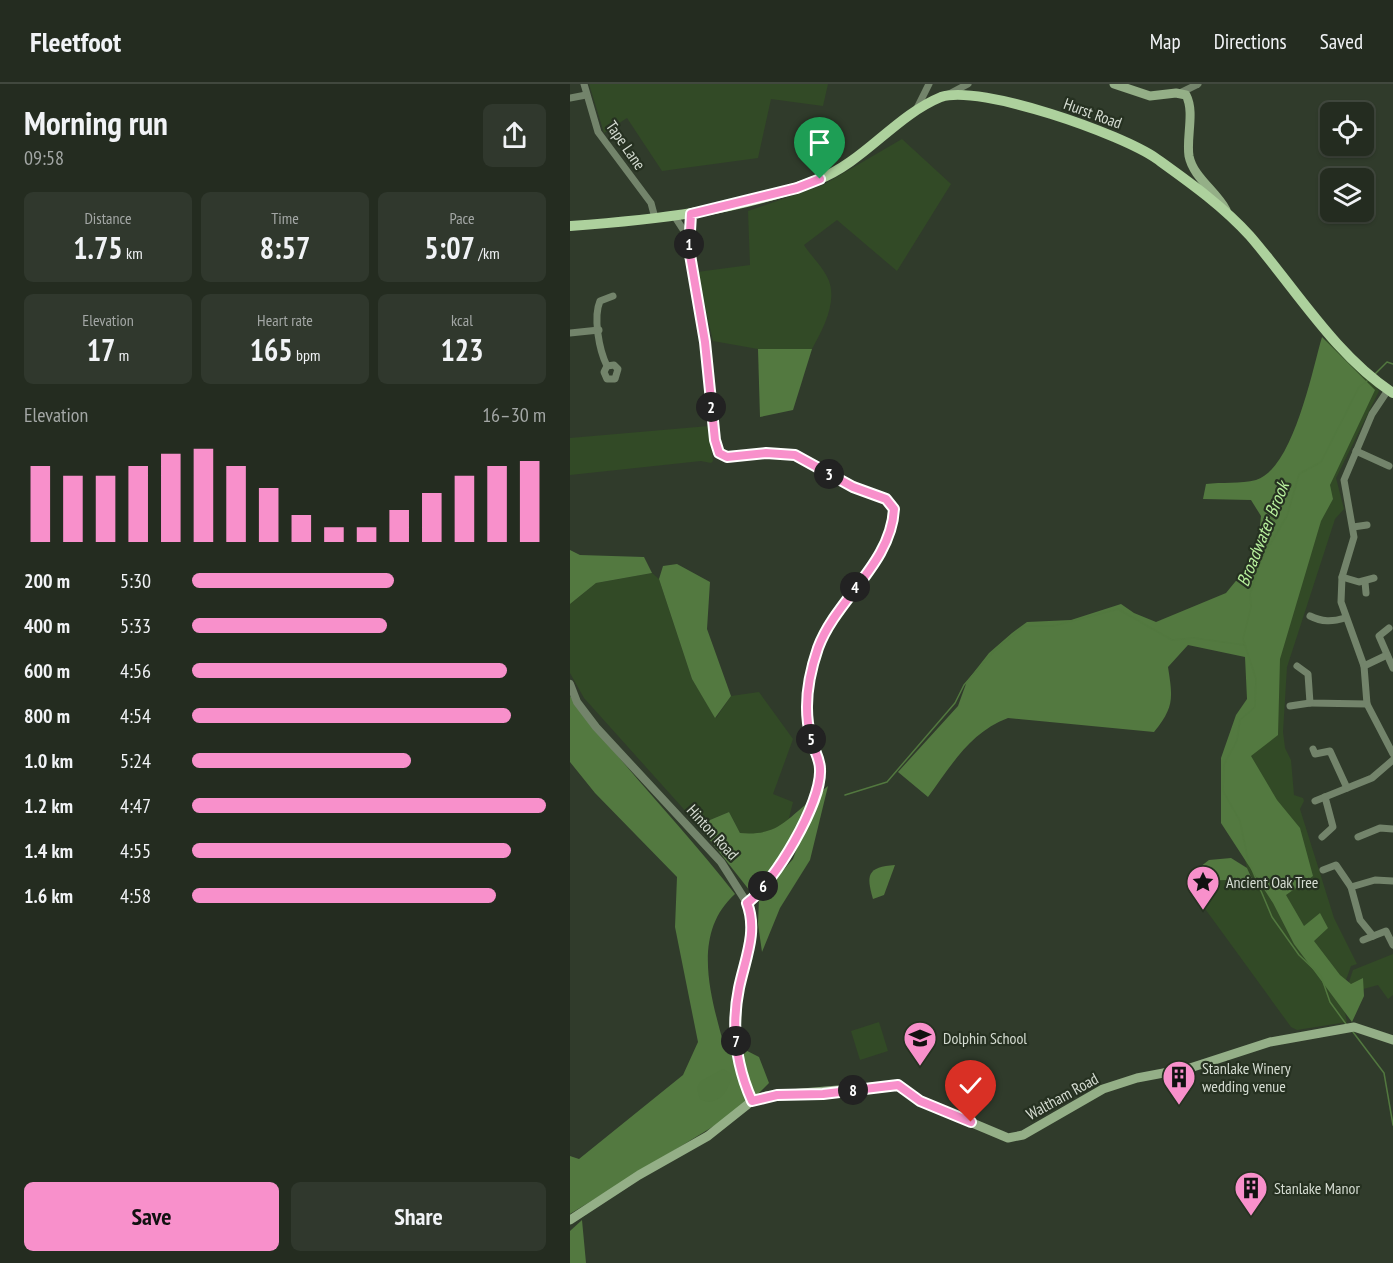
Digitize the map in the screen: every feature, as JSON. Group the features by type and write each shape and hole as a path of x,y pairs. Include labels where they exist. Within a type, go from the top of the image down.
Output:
{"main road":[{"path":"1114,84 1150,96 1179,93 1188,100 1190,156 1198,174 1220,200 1229,215"},
{"name":"Hurst Road","path":"570,226 675,217 797,188 820,179 857,157 917,111 928,99 970,87 1085,123 1149,154 1229,215 1254,241 1324,329 1391,392"},
{"path":"1188,184 1198,174"},
{"name":"Waltham Road","path":"570,1220 631,1180 708,1136 752,1101 777,1095 823,1094 898,1085 920,1101 1008,1138 1023,1135 1103,1089 1137,1078 1190,1068 1270,1042 1349,1028 1393,1040"}],"street":[{"name":"Tape Lane","path":"584,84 598,132 651,203 655,218"},
{"path":"928,99 929,84"},
{"path":"1179,93 1198,84"},
{"path":"1188,100 1198,84"},
{"path":"570,98 586,95"},
{"path":"691,214 688,237 705,342 714,428 719,453 727,457 766,453 795,455 843,482 882,497 893,505 893,519 879,553 833,618 816,656 808,685 806,713 820,771 813,799 791,851 747,903"},
{"path":"675,217 688,237"},
{"path":"607,366 599,330 599,304 613,296"},
{"path":"570,333 599,330"},
{"path":"1391,392 1372,414 1344,480 1354,537 1342,577 1341,602 1364,666 1366,705 1393,754"},
{"path":"1356,451 1389,466"},
{"path":"1353,527 1368,525"},
{"path":"1342,577 1365,582 1374,578"},
{"path":"1365,582 1366,593"},
{"path":"1310,616 1317,620 1333,621 1345,618"},
{"path":"1389,628 1380,636 1393,668"},
{"path":"1364,666 1387,655"},
{"path":"1297,666 1312,672 1310,703"},
{"name":"Hinton Road","path":"570,684 577,702 596,727 721,862 747,903 753,927 739,991 736,1044 742,1077 752,1101"},
{"path":"1290,706 1310,703 1366,705"},
{"path":"1314,751 1330,747 1347,788"},
{"path":"1315,801 1372,778 1393,760"},
{"path":"1325,797 1334,827 1341,831"},
{"path":"1322,837 1334,827"},
{"path":"1358,837 1380,828 1393,829"},
{"path":"1323,870 1336,865 1351,887 1360,920 1373,936"},
{"path":"1351,887 1375,880 1393,881"},
{"path":"1363,940 1386,931 1393,945"}],"shaded area":[{"path":"589,84 828,84 823,106 771,99 758,158 662,171 627,118 604,133"},
{"path":"902,139 951,184 897,271 837,220 804,245 824,271 831,289 828,316 812,349 758,349 713,341 697,272 750,265 748,211 823,185"},
{"path":"1322,337 1375,390 1330,485 1333,499 1321,521 1280,659 1278,735 1251,756 1277,800 1300,828 1313,876 1286,895 1304,926 1320,913 1328,928 1314,941 1340,975 1351,984 1363,978 1364,996 1352,1022 1294,944 1273,903 1221,823 1221,758 1236,715 1247,699 1245,657 1188,645 1168,667 1171,687 1169,709 1154,732 1008,718 995,724 972,741 953,762 928,797 898,772 958,706 967,681 989,653 1027,622 1071,620 1121,604 1134,613 1156,622 1226,593 1244,571 1259,536 1261,516 1251,500 1203,499 1206,484 1256,480 1269,472 1281,458 1299,417"},
{"path":"1327,338 1379,391 1336,478 1344,509 1335,519 1287,667 1283,732 1285,748 1291,760 1294,795 1303,798 1300,809 1334,918 1357,964 1351,966 1341,994 1347,1022 1297,1030 1291,1027 1195,895 1192,877 1197,877 1202,881 1252,879 1261,895 1247,868 1228,790 1256,710 1307,404"},
{"path":"758,349 812,349 793,410 760,417"},
{"path":"709,426 713,461 711,463 701,461 570,475 570,438"},
{"path":"570,550 580,555 644,557 652,573 596,583 570,604"},
{"path":"677,564 710,582 707,629 731,696 715,718 692,679 659,579 663,566"},
{"path":"652,573 659,579 692,679 716,718 731,696 759,692 793,739 773,794 793,802 788,822 761,835 740,833 729,812 698,825 584,698 570,673 570,604 596,583"},
{"path":"570,696 735,894 722,909 713,926 709,944 709,981 722,1038 759,1057 769,1083 745,1107 570,1214 570,1156 579,1159 683,1075 698,1042 675,927 677,877 595,793 570,762"},
{"path":"828,786 810,860 780,908 762,952 758,924 759,898 793,859 803,831 816,812 818,794"},
{"path":"810,801 786,854 750,891 698,825 729,812 740,833 762,832 779,826"},
{"path":"1231,858 1247,868 1252,879 1202,881 1197,877 1196,870 1209,860"},
{"path":"895,865 884,895 873,899 871,874 879,868"},
{"path":"1393,954 1393,995 1388,999 1378,985 1345,994 1353,970"},
{"path":"879,1022 888,1051 860,1060 851,1031"},
{"path":"723,1069 732,1074 725,1092 717,1100 711,1102 700,1099 697,1088 701,1081"},
{"path":"582,1220 586,1263 570,1263 570,1231"}],"waterway":[{"name":"Broadwater Brook","path":"1375,374 1387,362 1393,364"},
{"name":"Broadwater Brook","path":"1346,1024 1330,1002 1321,976 1299,955 1272,917 1248,860 1240,821 1223,791 1224,765 1237,740 1240,720 1255,707 1256,679 1243,639 1251,607 1250,594 1262,558 1287,516 1299,474 1321,462 1359,387 1367,381"},
{"path":"845,795 887,782 955,703 964,685 993,652 1024,626 1053,626 1118,609 1172,640 1194,638 1244,645"},
{"name":"Broadwater Brook","path":"1353,1032 1384,1073 1393,1125"}],"place":[{"name":"Ancient Oak Tree","path":"1203,911"},
{"name":"Dolphin School","path":"920,1067"},
{"name":"Stanlake Winery wedding venue","path":"1179,1106"},
{"name":"Stanlake Manor","path":"1251,1217"}],"route":[{"path":"820,179 797,188 691,214 688,237 693,280 705,342 715,440 719,453 727,457 766,453 795,455 863,492 886,499 894,509 884,544 875,561 833,618 818,648 808,685 806,713 811,740 820,764 820,777 810,808 791,851 747,903 753,927 739,991 736,1044 742,1077 752,1101 777,1095 823,1094 898,1085 920,1101 971,1122"}]}
